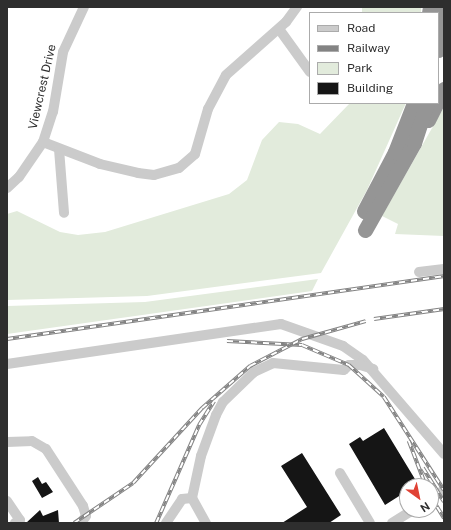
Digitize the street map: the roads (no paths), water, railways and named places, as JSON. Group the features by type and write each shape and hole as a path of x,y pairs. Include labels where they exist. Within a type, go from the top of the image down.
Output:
{"highway":[{"path":"439,41 443,7"},
{"path":"439,98 444,89"},
{"path":"414,104 395,152 361,227 414,143 436,104"},
{"path":"414,143 427,104"}],"street":[{"name":"Viewcrest Drive","path":"7,188 19,177 43,142 53,112 63,52 84,7"},
{"path":"43,142 59,149 138,174 154,175 179,168 195,154 208,109 226,75 279,28 297,7"},
{"path":"279,28 309,71"},
{"path":"59,149 64,212"},
{"path":"420,272 444,269"},
{"path":"7,364 281,324 343,346 374,370 444,454"},
{"path":"206,523 192,498 201,456 216,415 223,402 254,372 273,364 344,370 349,365 360,365 374,370"},
{"path":"7,442 32,441 46,448 83,506 86,516 82,523"},
{"path":"340,473 370,523"},
{"path":"166,523 182,499 192,498"},
{"path":"7,501 20,520 16,523"}],"railway":[{"path":"7,339 444,276"},
{"path":"374,319 444,309"},
{"path":"74,523 133,483 202,408 250,366 302,339 366,321"},
{"path":"227,341 302,345 349,365 384,397 444,490"},
{"path":"156,523 199,425 214,401"},
{"path":"409,441 423,478"},
{"path":"423,468 444,502"},
{"path":"439,510 444,518"}]}
